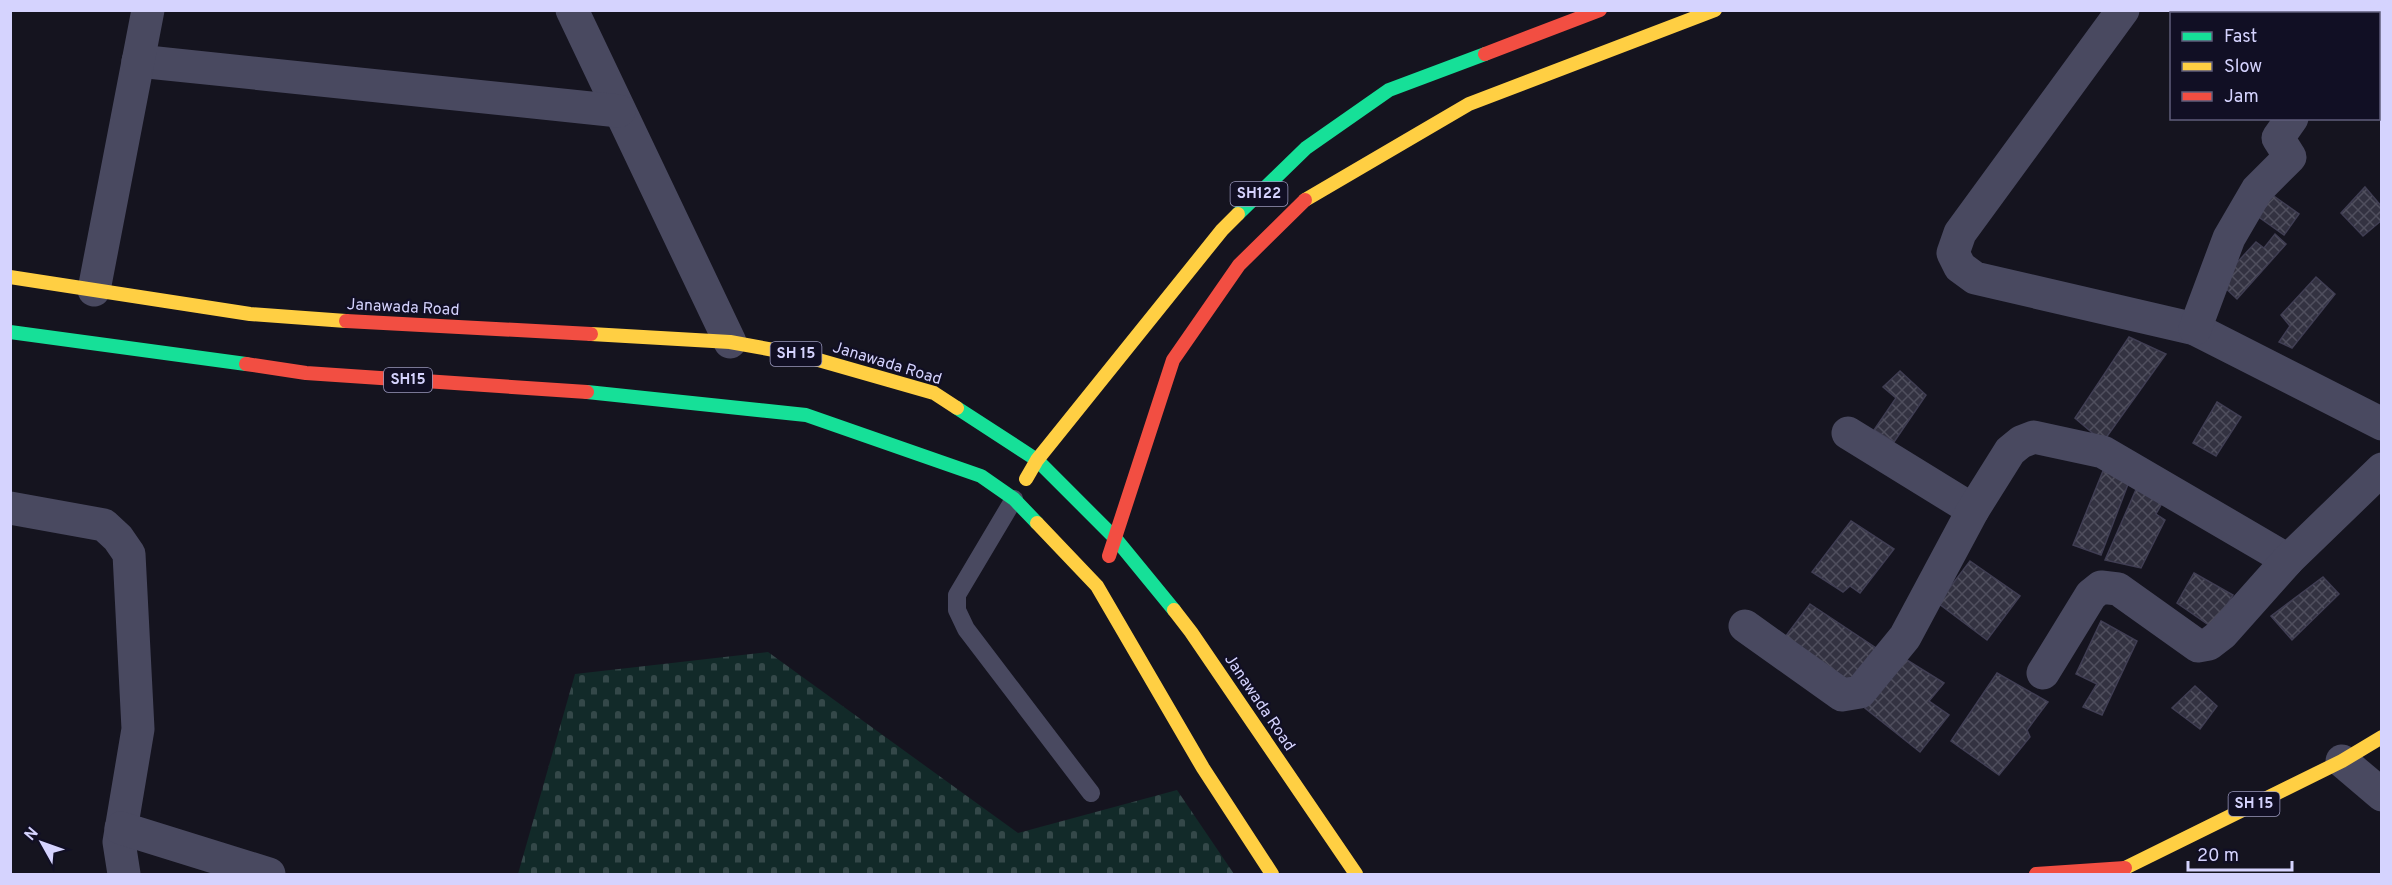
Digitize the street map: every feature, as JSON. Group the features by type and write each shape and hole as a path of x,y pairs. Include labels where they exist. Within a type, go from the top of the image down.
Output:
{"main road":[{"name":"SH122","path":"1014,499 1037,460 1222,230 1306,148 1389,90 1600,10"},
{"path":"1101,576 1173,360 1239,265 1310,195 1469,104 1715,10"},
{"name":"Janawada Road","path":"10,277 250,314 293,318 730,342 811,358 934,393 1037,460 1115,538 1191,632 1356,874"},
{"name":"SH15","path":"10,332 215,358 306,373 617,394 806,415 981,476 1014,499"},
{"path":"1014,499 1101,576 1203,768 1272,874"},
{"name":"SH 15","path":"2036,874 2121,871 2342,760 2382,737"}],"street":[{"path":"94,290 148,10"},
{"path":"572,10 730,342"},
{"path":"2123,10 1960,233 1953,253 1960,267 1975,278 2195,329 2382,424"},
{"path":"138,61 619,111"},
{"path":"2195,329 2229,238 2257,190 2290,157 2278,138 2291,120"},
{"path":"1848,433 1973,510"},
{"path":"1745,626 1842,695 1860,692 1905,637 1973,510 2010,451 2021,442 2034,437 2103,452 2288,560"},
{"path":"2043,673 2091,595 2102,587 2118,589 2198,646 2210,644 2222,634 2288,560 2382,469"},
{"path":"10,508 104,525 118,538 129,554 138,729 119,842 124,874"},
{"path":"2342,760 2382,795"},
{"path":"121,828 269,874"}],"lane":[{"path":"1014,499 957,595 957,610 966,629 1091,793"}],"green space":[{"path":"768,652 1018,833 1177,790 1234,874 518,874 575,674"}],"building":[{"path":"2365,187 2382,207 2382,220 2363,236 2341,213"},
{"path":"2271,194 2299,214 2284,235 2256,215"},
{"path":"2275,234 2286,244 2237,299 2219,282 2256,242 2264,248"},
{"path":"2316,277 2335,294 2292,348 2279,342 2290,326 2281,315"},
{"path":"2129,337 2166,354 2103,442 2075,418"},
{"path":"1900,371 1926,395 1894,442 1874,430 1896,398 1883,387"},
{"path":"2217,402 2241,417 2216,456 2193,443"},
{"path":"2103,471 2130,479 2101,555 2073,545"},
{"path":"2138,485 2166,496 2156,514 2165,520 2141,568 2105,560"},
{"path":"1851,521 1894,549 1860,593 1850,586 1843,592 1812,572"},
{"path":"1970,561 2020,596 1987,640 1938,603"},
{"path":"2194,573 2233,595 2213,628 2177,603"},
{"path":"2323,577 2339,594 2292,640 2271,616"},
{"path":"1810,604 1888,656 1860,688 1785,637"},
{"path":"2101,621 2137,641 2102,715 2083,707 2097,684 2076,674"},
{"path":"1902,657 1944,683 1929,701 1949,715 1920,752 1865,708"},
{"path":"1997,673 2048,702 2027,730 2030,737 1999,775 1951,741"},
{"path":"2195,686 2217,706 2200,729 2172,708"}],"traffic: fast":[{"path":"1238,214 1306,148 1389,90 1485,54"},
{"path":"10,332 246,364"},
{"path":"587,392 806,415 981,476 1014,499 1037,523"},
{"path":"957,408 1037,460 1115,538 1174,610"}],"traffic: slow":[{"path":"1305,200 1469,104 1715,10"},
{"path":"1026,479 1037,460 1222,230 1238,214"},
{"path":"10,277 250,314 346,321"},
{"path":"591,334 730,342 801,355 934,393 957,408"},
{"path":"1037,523 1097,586 1203,768 1272,874"},
{"path":"1174,610 1356,874"},
{"path":"2117,874 2342,761 2382,737"}],"traffic: jam":[{"path":"1485,54 1600,10"},
{"path":"1109,556 1173,360 1239,265 1305,200"},
{"path":"346,321 591,334"},
{"path":"246,364 306,373 587,392"},
{"path":"2036,874 2125,868"}]}
